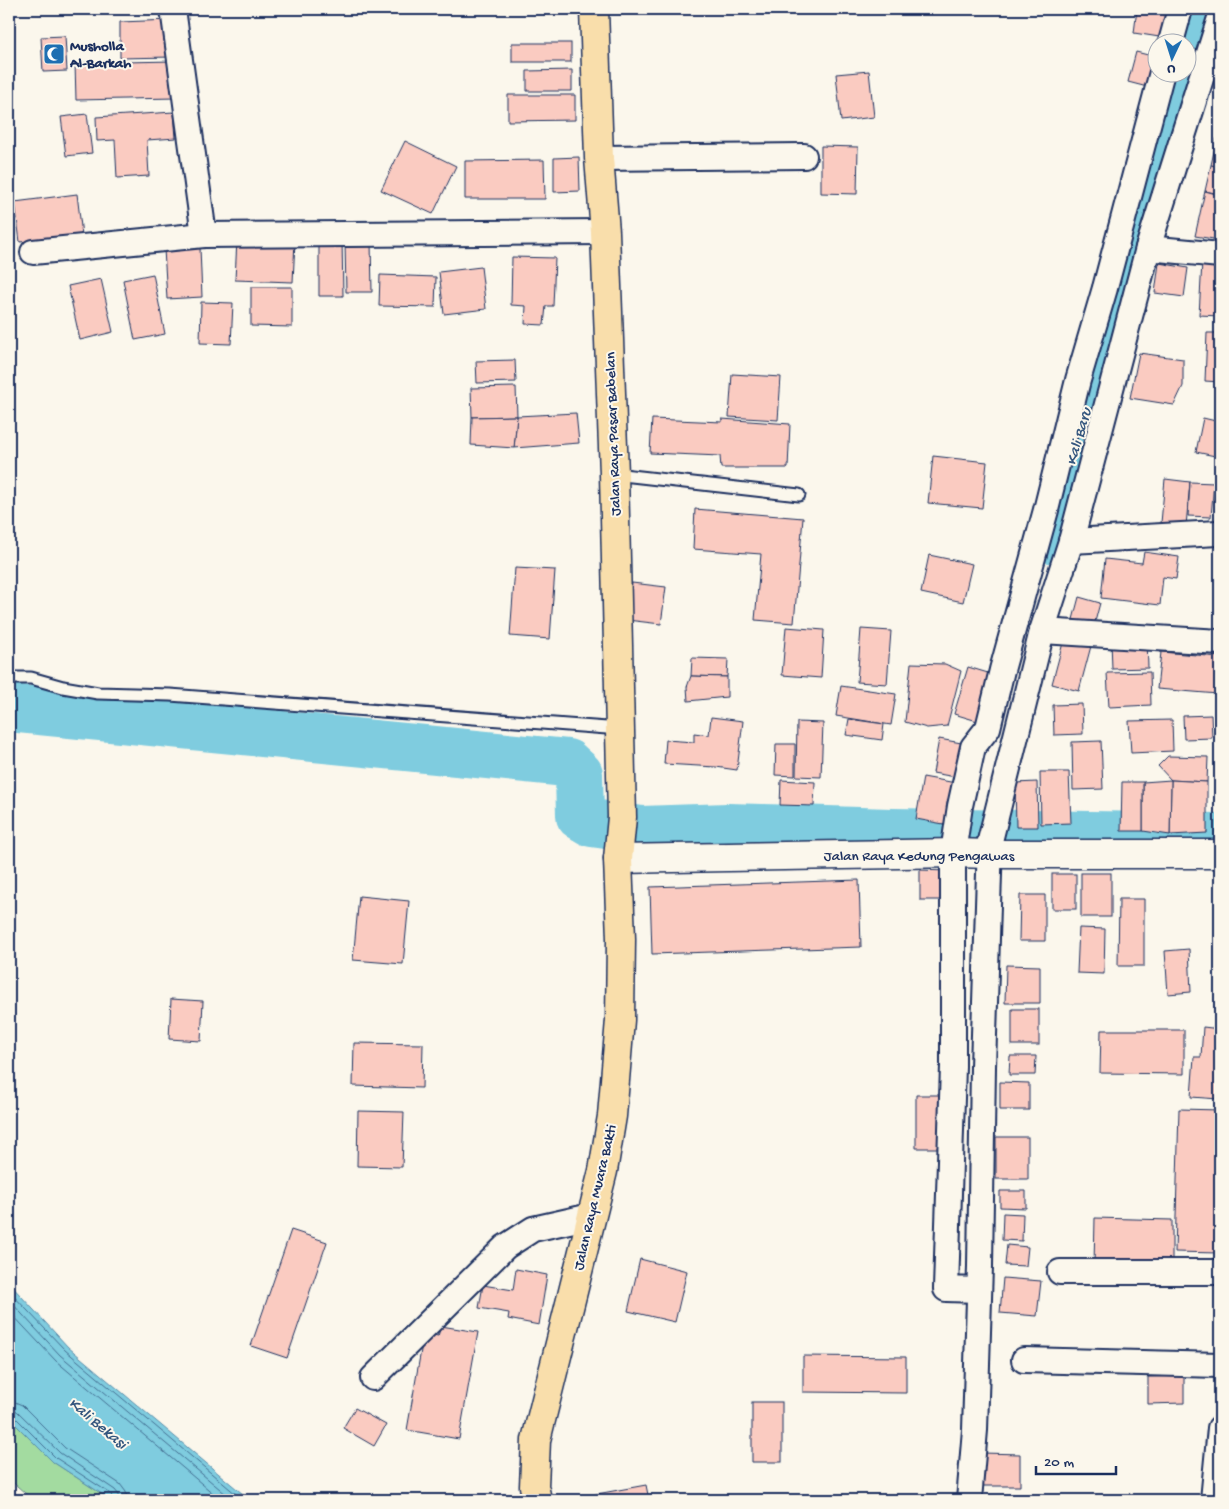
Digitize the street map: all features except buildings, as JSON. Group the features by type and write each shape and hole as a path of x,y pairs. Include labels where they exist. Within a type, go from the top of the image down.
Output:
{"main road":[{"name":"Jalan Raya Pasar Babelan","path":"594,9 614,474 622,817 618,858"},
{"name":"Jalan Raya Muara Bakti","path":"537,1500 534,1486 536,1440 603,1171 612,1116 620,1020 621,939 618,858"}],"street":[{"path":"173,9 204,235"},
{"path":"1174,32 1180,9"},
{"path":"969,1500 974,1430 968,1289 969,1067 977,846 1042,630 1071,541 1148,248 1220,18"},
{"path":"968,1289 946,1289 969,1067 977,846 960,806 974,747 988,728 1046,510 1078,380 1159,82"},
{"path":"599,158 804,156"},
{"path":"33,252 204,235 605,232"},
{"path":"1148,248 1220,255"},
{"path":"1071,541 1218,533"},
{"path":"1042,630 1220,642"},
{"name":"Jalan Raya Kedung Pengawas","path":"618,858 977,846 1220,854"},
{"path":"373,1378 505,1247 533,1229 591,1216"},
{"path":"1060,1272 1220,1272"},
{"path":"1024,1360 1220,1366"},
{"path":"1213,1500 1220,1428"}],"lane":[{"path":"614,474 798,495"},
{"path":"9,678 31,678 63,687 98,693 180,696 620,729"}],"green space":[{"path":"9,1418 53,1462 111,1500 33,1500 9,1479"}],"water":[{"name":"Kali Bekasi","path":"9,1283 68,1347 250,1500 111,1500 53,1462 9,1418"}],"waterway":[{"name":"Kali Baru","path":"1189,32 1196,9"},
{"name":"Kali Baru","path":"1049,539 1176,82"},
{"path":"9,708 567,763 579,774 580,816 592,823 642,830 728,827 891,832 1220,837"}],"place":[{"name":"Musholla Al-Barkah","path":"54,54"}]}
